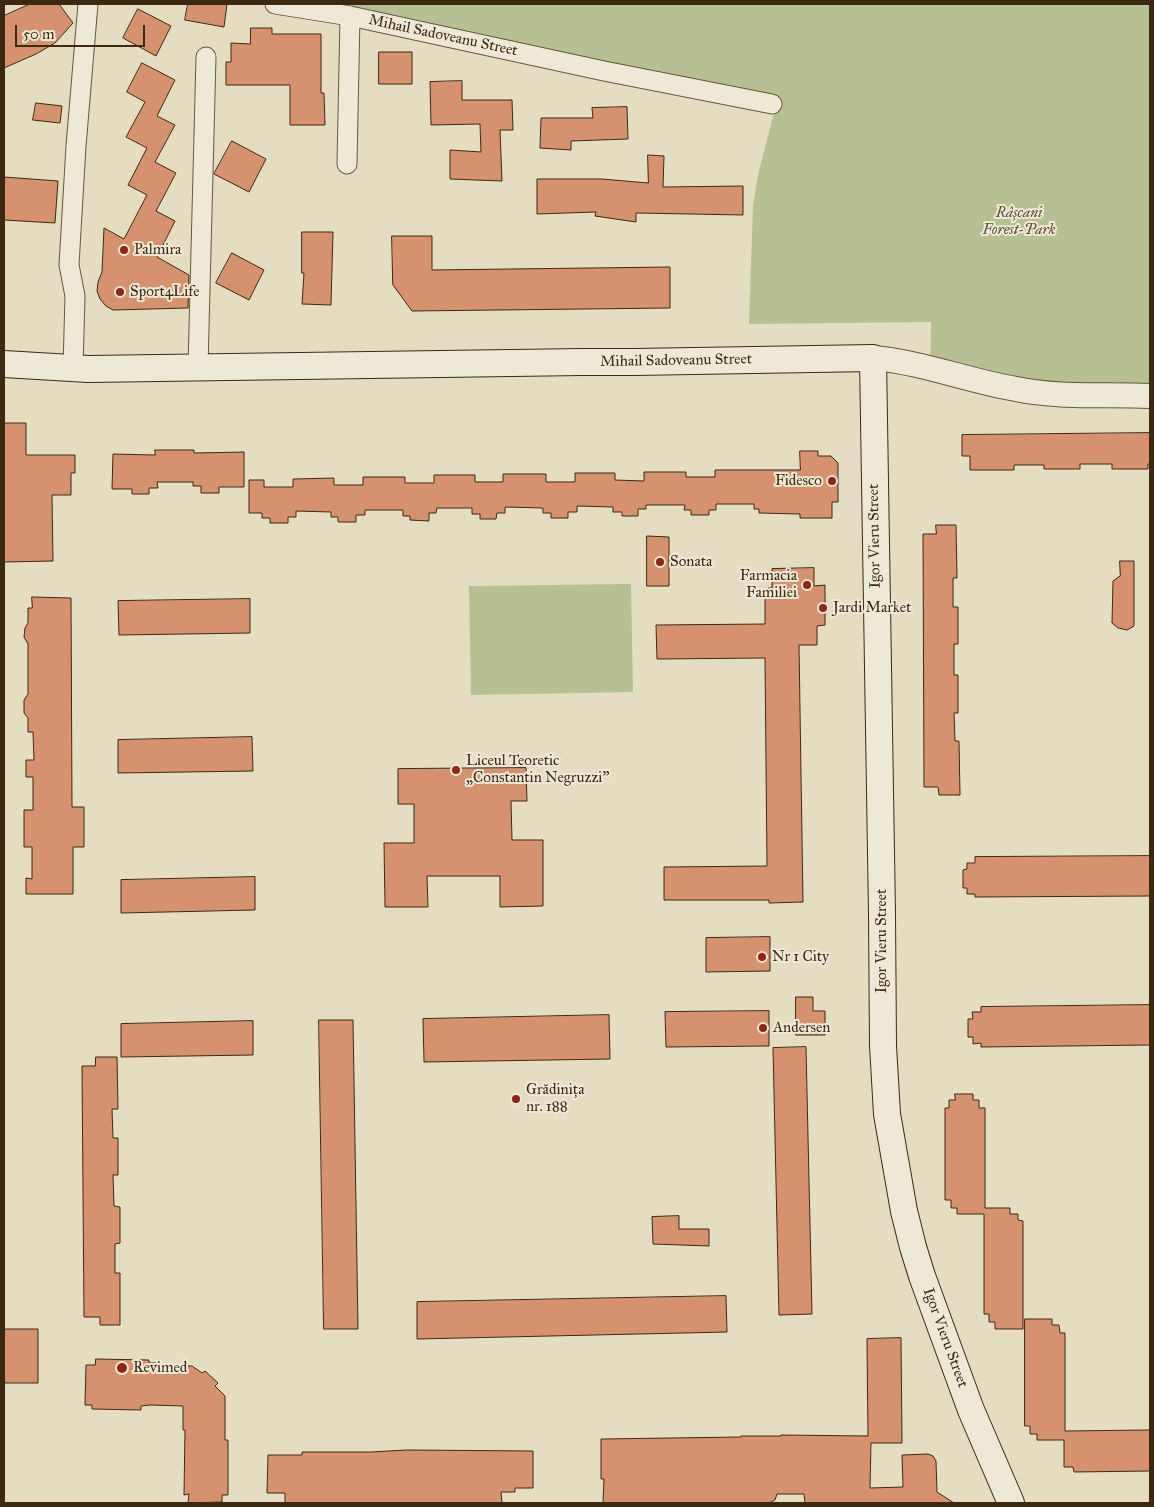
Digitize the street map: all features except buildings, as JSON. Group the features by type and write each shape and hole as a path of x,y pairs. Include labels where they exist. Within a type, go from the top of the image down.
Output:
{"main road":[{"name":"Mihail Sadoveanu Street","path":"4,364 73,368 873,358"},
{"name":"Igor Vieru Street","path":"873,358 882,914 881,955 887,1114 912,1247 971,1410 1011,1503"}],"street":[{"path":"73,368 75,296 69,265 76,146 88,4"},
{"name":"Mihail Sadoveanu Street","path":"275,4 350,16 604,71 772,104"},
{"name":"Mihail Sadoveanu Street","path":"347,164 350,16"},
{"path":"198,367 206,57"},
{"name":"Mihail Sadoveanu Street","path":"873,358 898,360 1018,390 1042,393 1150,396"}],"green space":[{"name":"Râșcani Forest-Park","path":"324,4 1150,4 1150,403 930,380 931,322 749,324 753,205 758,175 777,101"},
{"path":"631,584 633,692 471,695 469,586"}],"place":[{"name":"Palmira","path":"124,250"},
{"name":"Sport4Life","path":"120,292"},
{"name":"Fidesco","path":"832,481"},
{"name":"Sonata","path":"660,562"},
{"name":"Farmacia Familiei","path":"807,585"},
{"name":"Jardi Market","path":"823,608"},
{"name":"Liceul Teoretic „Constantin Negruzzi”","path":"456,770"},
{"name":"Nr 1 City","path":"762,957"},
{"name":"Andersen","path":"763,1028"},
{"name":"Grădinița nr. 188","path":"516,1099"},
{"name":"Revimed","path":"122,1368"}]}
